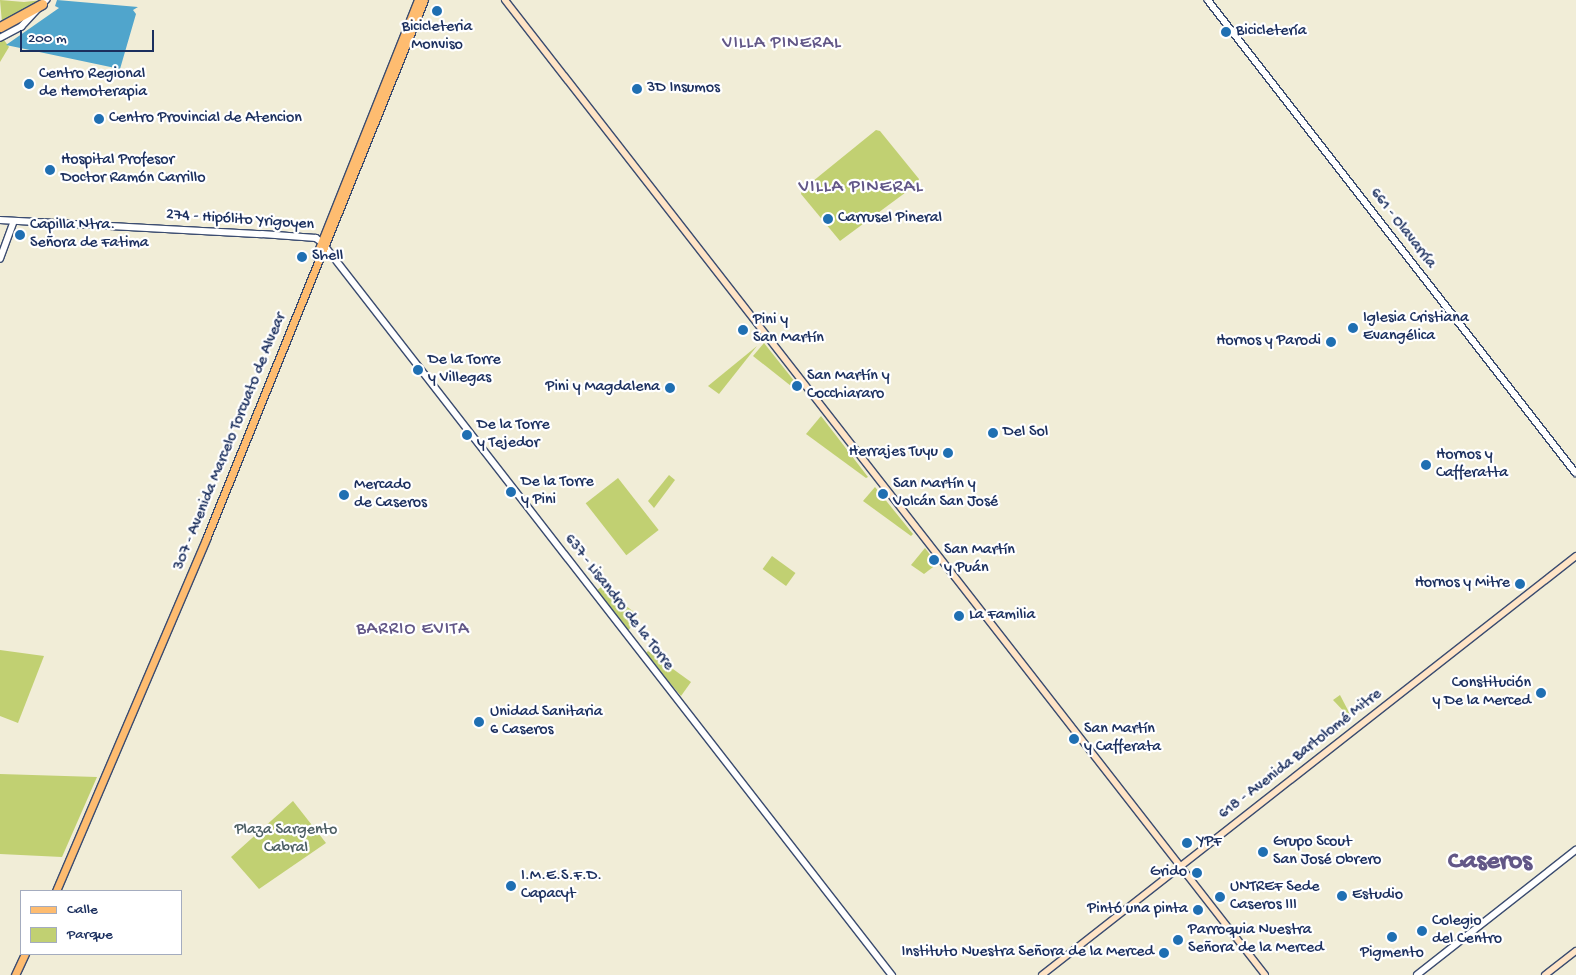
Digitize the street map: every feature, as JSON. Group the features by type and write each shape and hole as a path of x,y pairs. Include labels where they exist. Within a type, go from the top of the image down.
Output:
{"highway":[{"path":"0,26 44,2"}],"main road":[{"name":"307 - Avenida Marcelo Torcuato de Alvear","path":"324,244 418,0"},
{"name":"307 - Avenida Marcelo Torcuato de Alvear","path":"54,890 109,771 424,0"},
{"path":"505,0 1265,975"},
{"name":"618 - Avenida Bartolomé Mitre","path":"1042,975 1576,556"},
{"path":"1545,975 1576,951"},
{"path":"17,975 26,955"}],"street":[{"name":"661 - Olavarría","path":"1208,0 1576,474"},
{"path":"0,38 21,27 44,2"},
{"name":"274 - Hipólito Yrigoyen","path":"0,220 316,238 324,244"},
{"path":"0,259 14,221"},
{"name":"637 - Lisandro de la Torre","path":"324,244 553,544 892,975"},
{"path":"1417,975 1576,850"}],"green space":[{"path":"0,0 24,2 43,0 2,23"},
{"path":"4,40 9,47 0,62 0,42"},
{"path":"876,130 880,131 919,179 917,184 840,241 801,194 802,190"},
{"path":"764,343 795,382 791,386 753,356"},
{"path":"757,346 719,394 708,386"},
{"path":"821,416 868,477 866,478 806,434"},
{"path":"669,475 675,480 654,508 648,501"},
{"path":"618,478 659,530 626,555 586,503"},
{"path":"875,487 913,534 911,536 863,501"},
{"path":"925,548 937,564 924,574 911,565"},
{"path":"772,556 795,573 786,586 763,569"},
{"path":"601,587 638,615 627,633 595,592"},
{"path":"0,650 44,656 18,723 0,716"},
{"path":"648,651 691,682 681,696 645,654"},
{"path":"1340,695 1352,718 1352,720 1333,700"},
{"path":"0,774 97,777 62,857 0,854"},
{"name":"Plaza Sargento Cabral","path":"293,801 326,843 259,889 231,857"}],"water":[{"path":"57,0 138,7 133,10 136,14 120,69 6,45 59,8 55,6"}],"place":[{"name":"Bicicleteria Monviso","path":"437,11"},
{"name":"Bicicletería","path":"1226,32"},
{"name":"Centro Regional de Hemoterapia","path":"29,84"},
{"name":"3D Insumos","path":"637,89"},
{"name":"Centro Provincial de Atencion","path":"99,119"},
{"name":"Hospital Profesor Doctor Ramón Carrillo","path":"50,170"},
{"name":"Carrusel Pineral","path":"828,219"},
{"name":"Capilla Ntra. Señora de Fatima","path":"20,235"},
{"name":"Shell","path":"302,257"},
{"name":"Iglesia Cristiana Evangélica","path":"1353,328"},
{"name":"Pini y San Martín","path":"743,330"},
{"name":"Hornos y Parodi","path":"1331,342"},
{"name":"De la Torre y Villegas","path":"418,370"},
{"name":"San Martín y Cocchiararo","path":"797,386"},
{"name":"Pini y Magdalena","path":"670,388"},
{"name":"Del Sol","path":"993,433"},
{"name":"De la Torre y Tejedor","path":"467,435"},
{"name":"Herrajes Tuyu","path":"948,453"},
{"name":"Hornos y Cafferatta","path":"1426,465"},
{"name":"De la Torre y Pini","path":"511,492"},
{"name":"San Martín y Volcán San José","path":"883,494"},
{"name":"Mercado de Caseros","path":"344,495"},
{"name":"San Martín y Puán","path":"934,560"},
{"name":"Hornos y Mitre","path":"1520,584"},
{"name":"La Familia","path":"959,616"},
{"name":"Constitución y De la Merced","path":"1541,693"},
{"name":"Unidad Sanitaria 6 Caseros","path":"479,722"},
{"name":"San Martín y Cafferata","path":"1074,739"},
{"name":"YPF","path":"1187,843"},
{"name":"Grupo Scout San José Obrero","path":"1263,852"},
{"name":"Grido","path":"1197,873"},
{"name":"I.M.E.S.F.D. Capacyt","path":"511,886"},
{"name":"Estudio","path":"1342,896"},
{"name":"UNTREF Sede Caseros III","path":"1220,897"},
{"name":"Pintó una pinta","path":"1198,910"},
{"name":"Colegio del Centro","path":"1422,931"},
{"name":"Pigmento","path":"1392,937"},
{"name":"Parroquia Nuestra Señora de la Merced","path":"1178,940"},
{"name":"Instituto Nuestra Señora de la Merced","path":"1164,953"}],"district":[{"name":"VILLA PINERAL","path":"782,44"},
{"name":"VILLA PINERAL","path":"861,188"},
{"name":"BARRIO EVITA","path":"413,630"},
{"name":"Caseros","path":"1490,863"}]}
